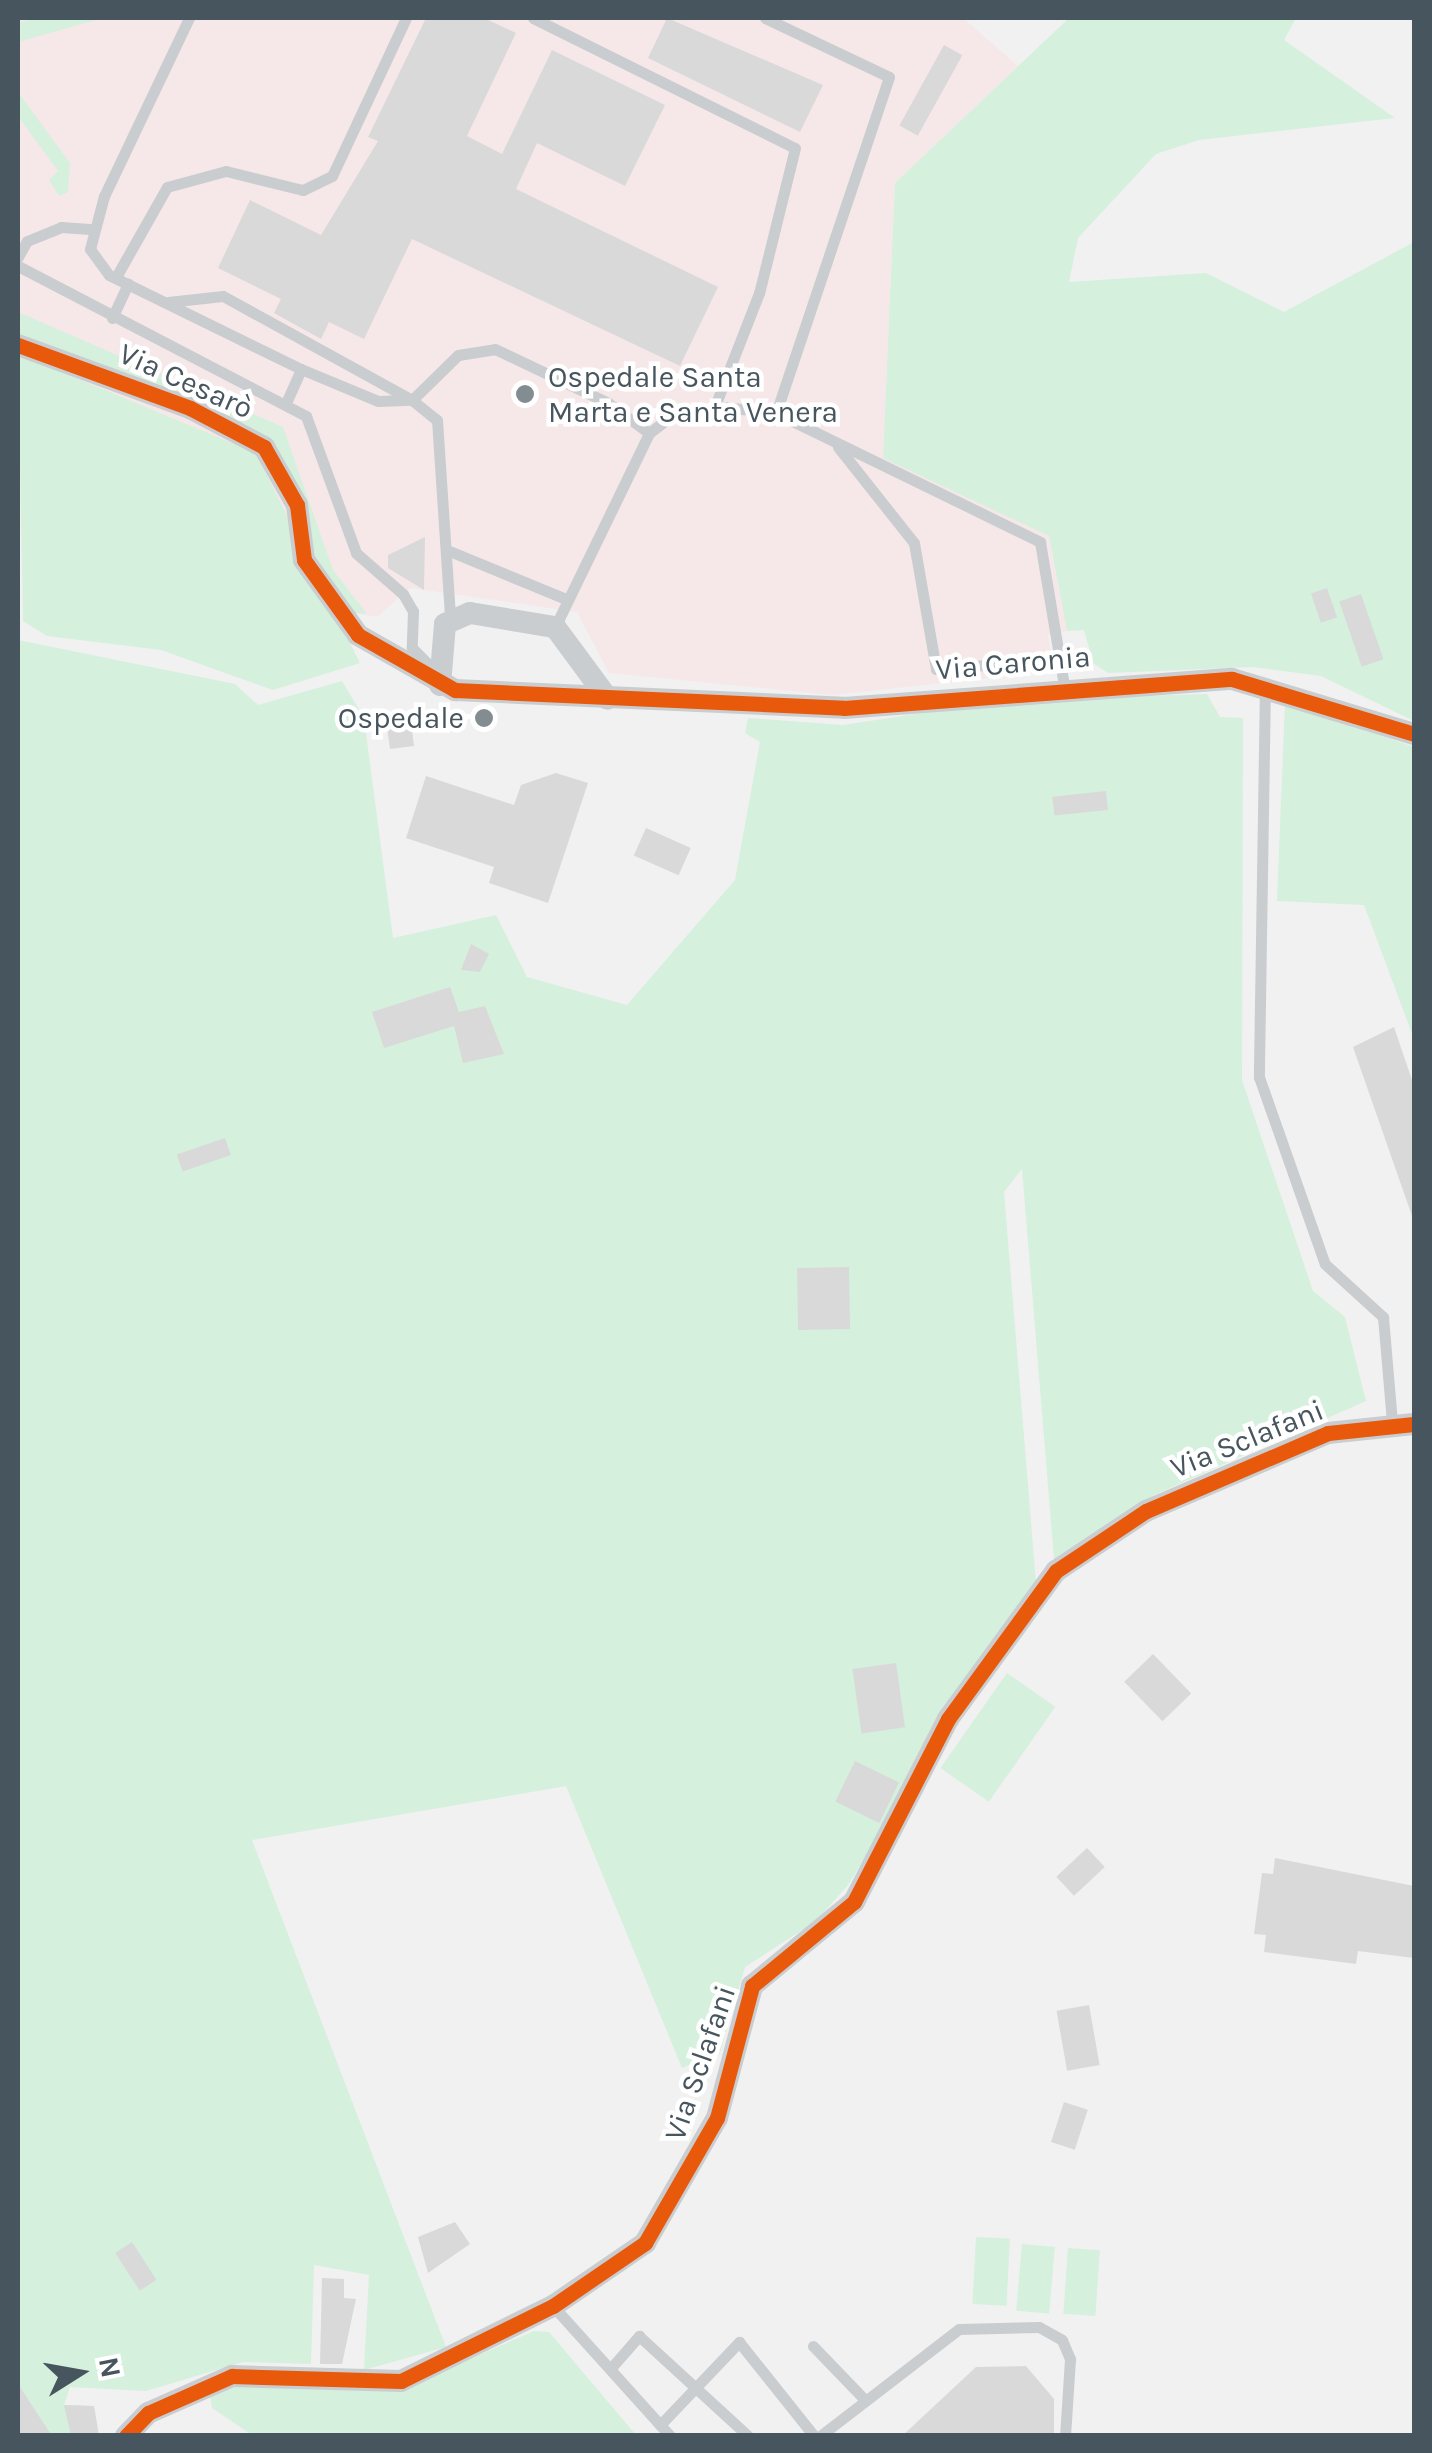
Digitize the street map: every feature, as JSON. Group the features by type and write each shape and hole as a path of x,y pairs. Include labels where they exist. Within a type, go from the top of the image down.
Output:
{"street":[{"name":"Via Cesarò","path":"18,344 190,408 264,447 297,506 304,560 358,635 438,678 484,696 608,699"},
{"path":"438,678 450,616 555,627 608,699"},
{"name":"Via Caronia","path":"608,699 844,708 1064,686 1265,681 1414,734"},
{"name":"Via Sclafani","path":"126,2436 148,2413 232,2376 401,2381 553,2306 645,2242 717,2118 752,1986 854,1902 948,1719 1056,1571 1146,1511 1328,1433 1403,1422"}],"lane":[{"path":"189,18 90,229 97,263 122,280 301,369 378,401 412,400 444,364 479,346 608,403 649,434"},
{"path":"112,318 146,214 182,180 254,172 304,190 332,176 406,18"},
{"path":"533,18 795,148 758,292 715,406"},
{"path":"765,18 889,77 776,413"},
{"path":"18,257 27,241 61,227 90,229"},
{"path":"18,266 112,318 286,403 322,442 356,554 404,594 414,611 412,648 438,678"},
{"path":"168,302 223,296 412,400 437,420 450,616"},
{"path":"286,403 301,369"},
{"path":"555,627 649,434 670,417 715,406 776,413 1040,542 1064,686"},
{"path":"830,439 914,543 936,669 1060,659"},
{"path":"447,550 566,600"},
{"path":"1265,681 1259,1076 1325,1264 1382,1316 1403,1422"},
{"path":"553,2306 670,2436"},
{"path":"660,2425 739,2342 817,2436 959,2329 1039,2327 1062,2340 1070,2359 1065,2436"},
{"path":"611,2368 639,2336 699,2384 748,2436"},
{"path":"813,2346 865,2400"}],"shaded area":[{"name":"Ospedale Santa Marta e Santa Venera","path":"18,18 963,18 1018,66 895,183 883,457 1049,536 1067,631 1048,635 1054,671 832,695 609,673 577,612 410,588 377,617 350,612 18,339"}],"green space":[{"path":"37,18 103,18 18,42 18,23"},
{"path":"1069,18 1296,18 1284,40 1395,118 1199,140 1156,154 1078,238 1069,282 1206,273 1284,312 1414,242 1414,721 1321,676 1253,667 1108,673 1093,663 1084,630 1067,631 1049,536 883,458 895,183"},
{"path":"18,92 70,163 68,192 59,196 49,180 58,171 18,116"},
{"path":"18,312 283,427 333,570 367,614 350,612 323,576 270,444 18,339"},
{"path":"18,354 256,453 360,663 273,690 161,650 47,636 23,621"},
{"path":"18,640 235,684 258,705 342,681 364,718 393,938 496,915 527,977 627,1005 735,880 760,742 745,733 748,718 843,725 1008,700 1207,694 1220,717 1243,718 1242,1080 1313,1291 1345,1317 1366,1401 1154,1495 1054,1559 1022,1169 1004,1192 1036,1583 848,1885 816,1921 745,1967 720,2053 682,2068 566,1786 252,1840 446,2347 364,2370 369,2275 314,2265 311,2364 243,2362 146,2391 70,2387 64,2405 94,2406 99,2436 18,2435"},
{"path":"1285,702 1414,747 1414,1039 1364,905 1277,901"},
{"path":"1007,1673 1055,1707 989,1802 940,1768"},
{"path":"976,2237 1010,2239 1006,2306 972,2304"},
{"path":"1022,2244 1055,2247 1049,2314 1016,2311"},
{"path":"1068,2248 1100,2250 1095,2316 1063,2314"},
{"path":"534,2331 549,2332 636,2435 252,2435 212,2408 210,2394 232,2385 401,2389"}],"building":[{"path":"426,18 484,18 516,33 467,136 502,154 552,50 665,105 625,186 537,143 516,189 718,287 680,366 412,239 364,339 329,322 321,339 274,313 281,299 218,268 250,200 321,235 378,141 368,137"},
{"path":"667,18 823,85 800,132 648,58"},
{"path":"944,45 962,55 918,136 899,125"},
{"path":"425,537 424,590 388,568 388,555"},
{"path":"1327,588 1337,617 1321,623 1311,594"},
{"path":"1361,594 1383,659 1362,667 1339,601"},
{"path":"386,720 411,722 414,746 390,749"},
{"path":"556,773 588,783 548,903 489,883 494,867 406,838 426,776 514,805 521,785"},
{"path":"1106,791 1108,810 1054,816 1052,797"},
{"path":"646,828 691,848 679,875 634,855"},
{"path":"471,944 489,954 480,972 461,970"},
{"path":"450,987 459,1012 485,1006 504,1054 463,1063 454,1026 384,1048 372,1012"},
{"path":"1394,1027 1414,1086 1412,1216 1353,1047"},
{"path":"225,1138 231,1155 183,1172 177,1155"},
{"path":"849,1267 850,1329 798,1330 797,1268"},
{"path":"1153,1654 1191,1694 1162,1721 1124,1682"},
{"path":"896,1663 905,1727 861,1733 852,1669"},
{"path":"855,1761 899,1782 879,1823 835,1801"},
{"path":"1087,1848 1105,1867 1074,1896 1056,1877"},
{"path":"1275,1858 1414,1886 1414,1958 1358,1951 1356,1964 1264,1952 1266,1935 1254,1934 1262,1873 1273,1874"},
{"path":"1089,2005 1100,2065 1067,2071 1057,2011"},
{"path":"1064,2102 1088,2110 1075,2150 1051,2142"},
{"path":"455,2222 470,2244 428,2273 418,2237"},
{"path":"132,2242 157,2280 140,2291 115,2253"},
{"path":"322,2278 344,2279 344,2298 356,2299 342,2364 320,2364"},
{"path":"1026,2366 1054,2399 1054,2436 902,2436 976,2367"},
{"path":"18,2384 52,2436 18,2436"},
{"path":"64,2405 94,2406 99,2436 71,2436"}],"cycle path":[{"path":"18,345 190,408 264,447 297,505 304,560 358,635 455,690 844,708 1232,679 1414,734"},
{"path":"126,2436 148,2413 232,2376 401,2381 553,2306 645,2243 717,2118 752,1986 854,1902 948,1719 1056,1571 1146,1511 1328,1433 1414,1424"}],"place":[{"name":"Ospedale Santa Marta e Santa Venera","path":"525,394"},
{"name":"Ospedale","path":"484,718"}]}
